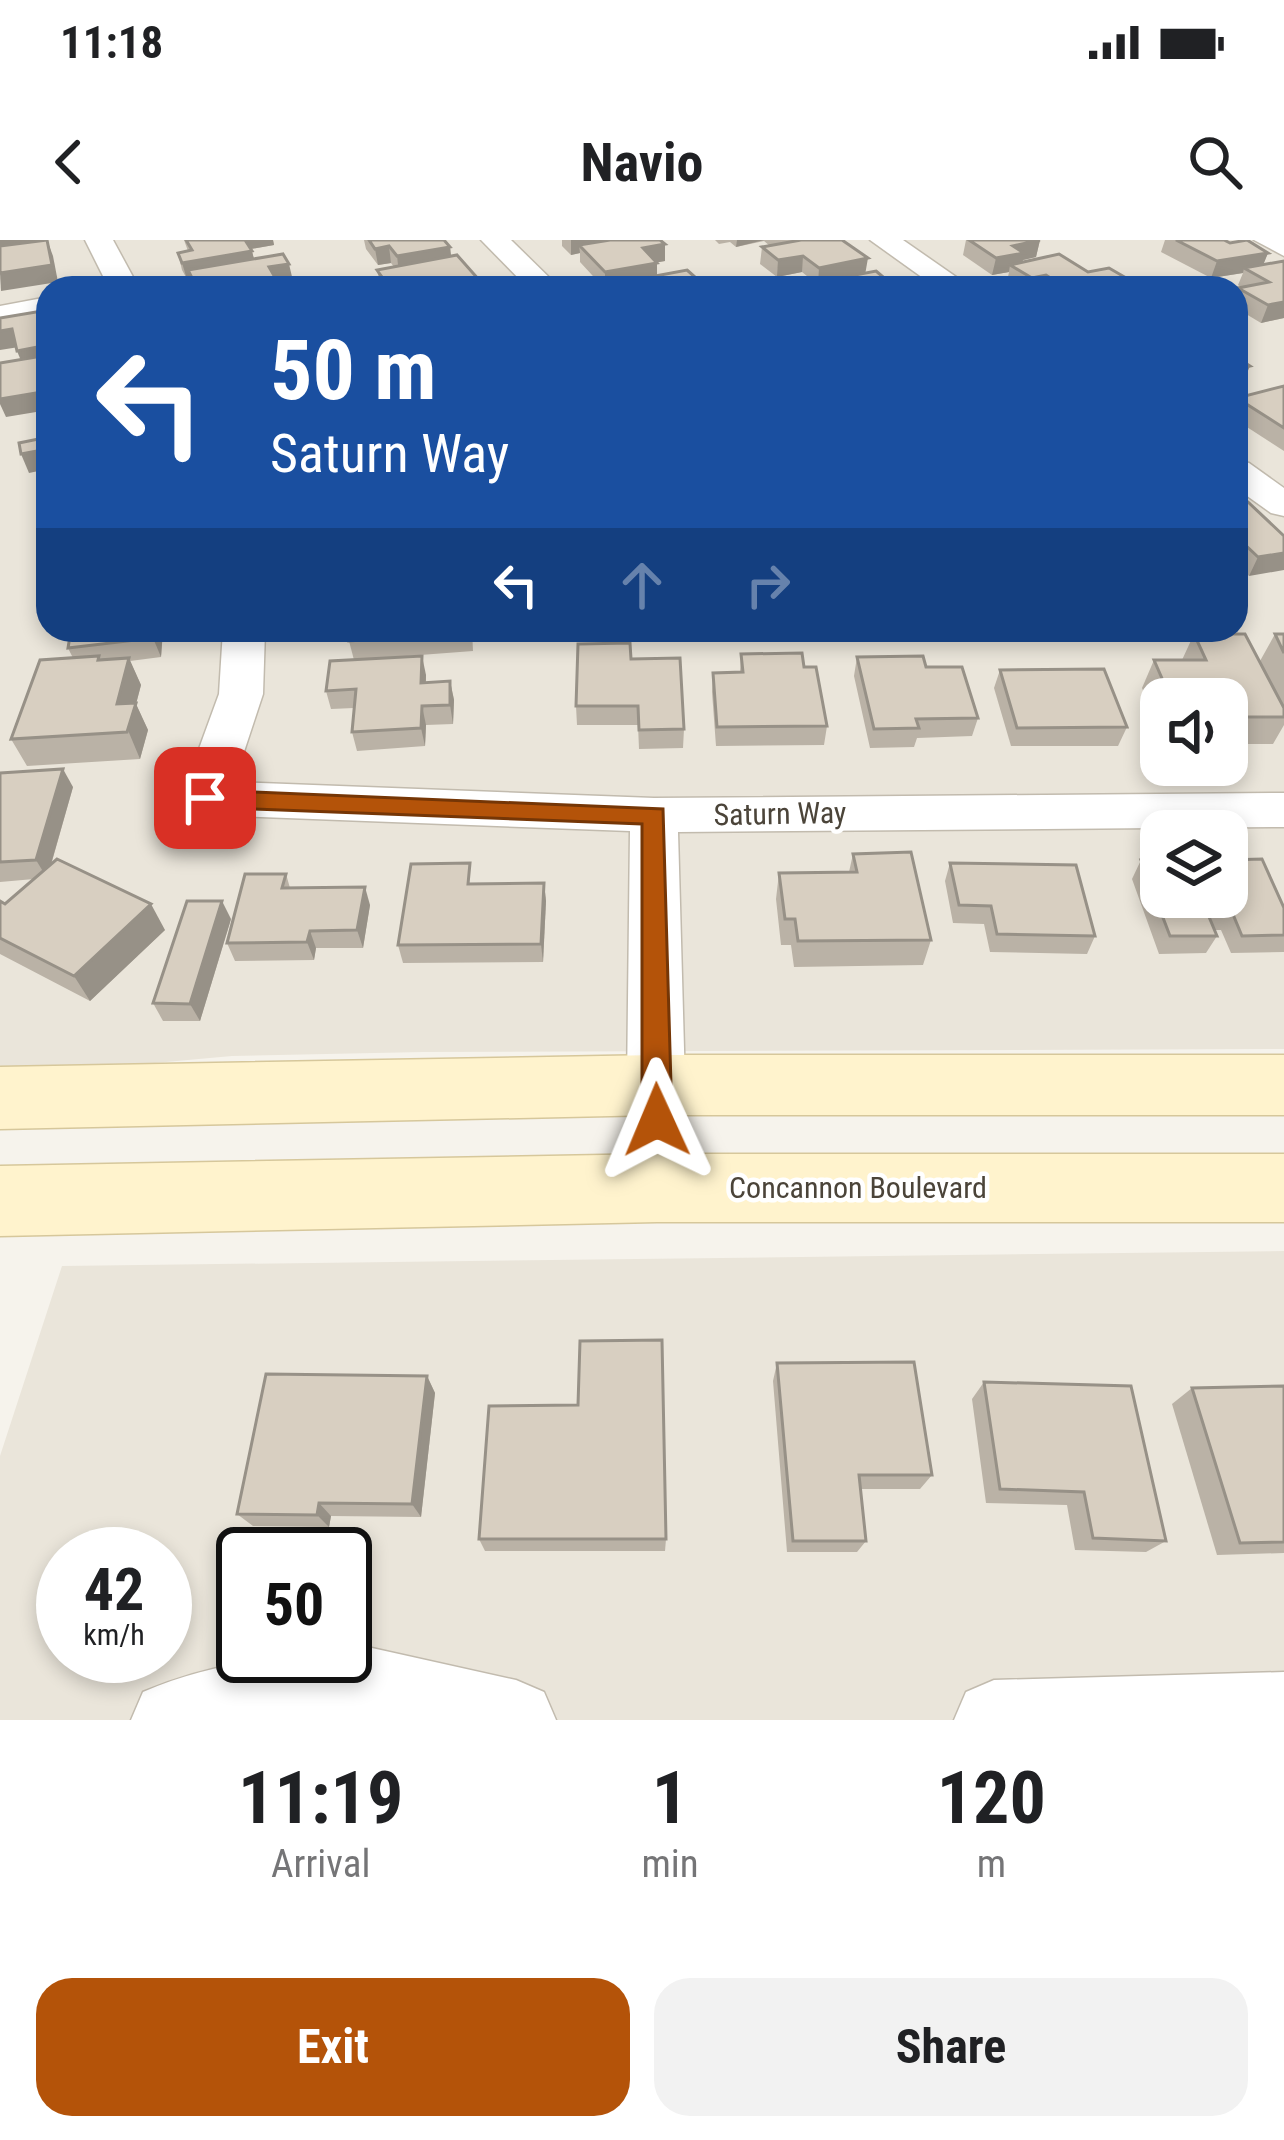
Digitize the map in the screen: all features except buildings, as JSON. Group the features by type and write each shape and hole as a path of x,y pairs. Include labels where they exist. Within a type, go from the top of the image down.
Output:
{"main road":[{"path":"0,1098 656,1085 1284,1085"},
{"path":"656,1085 657,1187"},
{"name":"Concannon Boulevard","path":"0,1201 657,1187 1284,1187"}],"street":[{"path":"99,240 118,276"},
{"path":"495,240 532,276"},
{"path":"884,240 939,276"},
{"path":"1268,240 1284,248"},
{"path":"0,315 36,308"},
{"path":"1248,480 1284,505"},
{"name":"Saturn Way","path":"243,642 241,694 205,798 654,815 1284,810"},
{"path":"654,815 656,1085"},
{"path":"171,1720 333,1679 516,1720"},
{"path":"994,1720 1284,1712"}],"shaded area":[{"path":"0,240 1284,240 1284,1049 232,1056 0,1077"},
{"path":"1284,1251 1284,1720 0,1720 0,1456 62,1266"}],"route":[{"path":"205,798 654,815 657,1120"}]}
